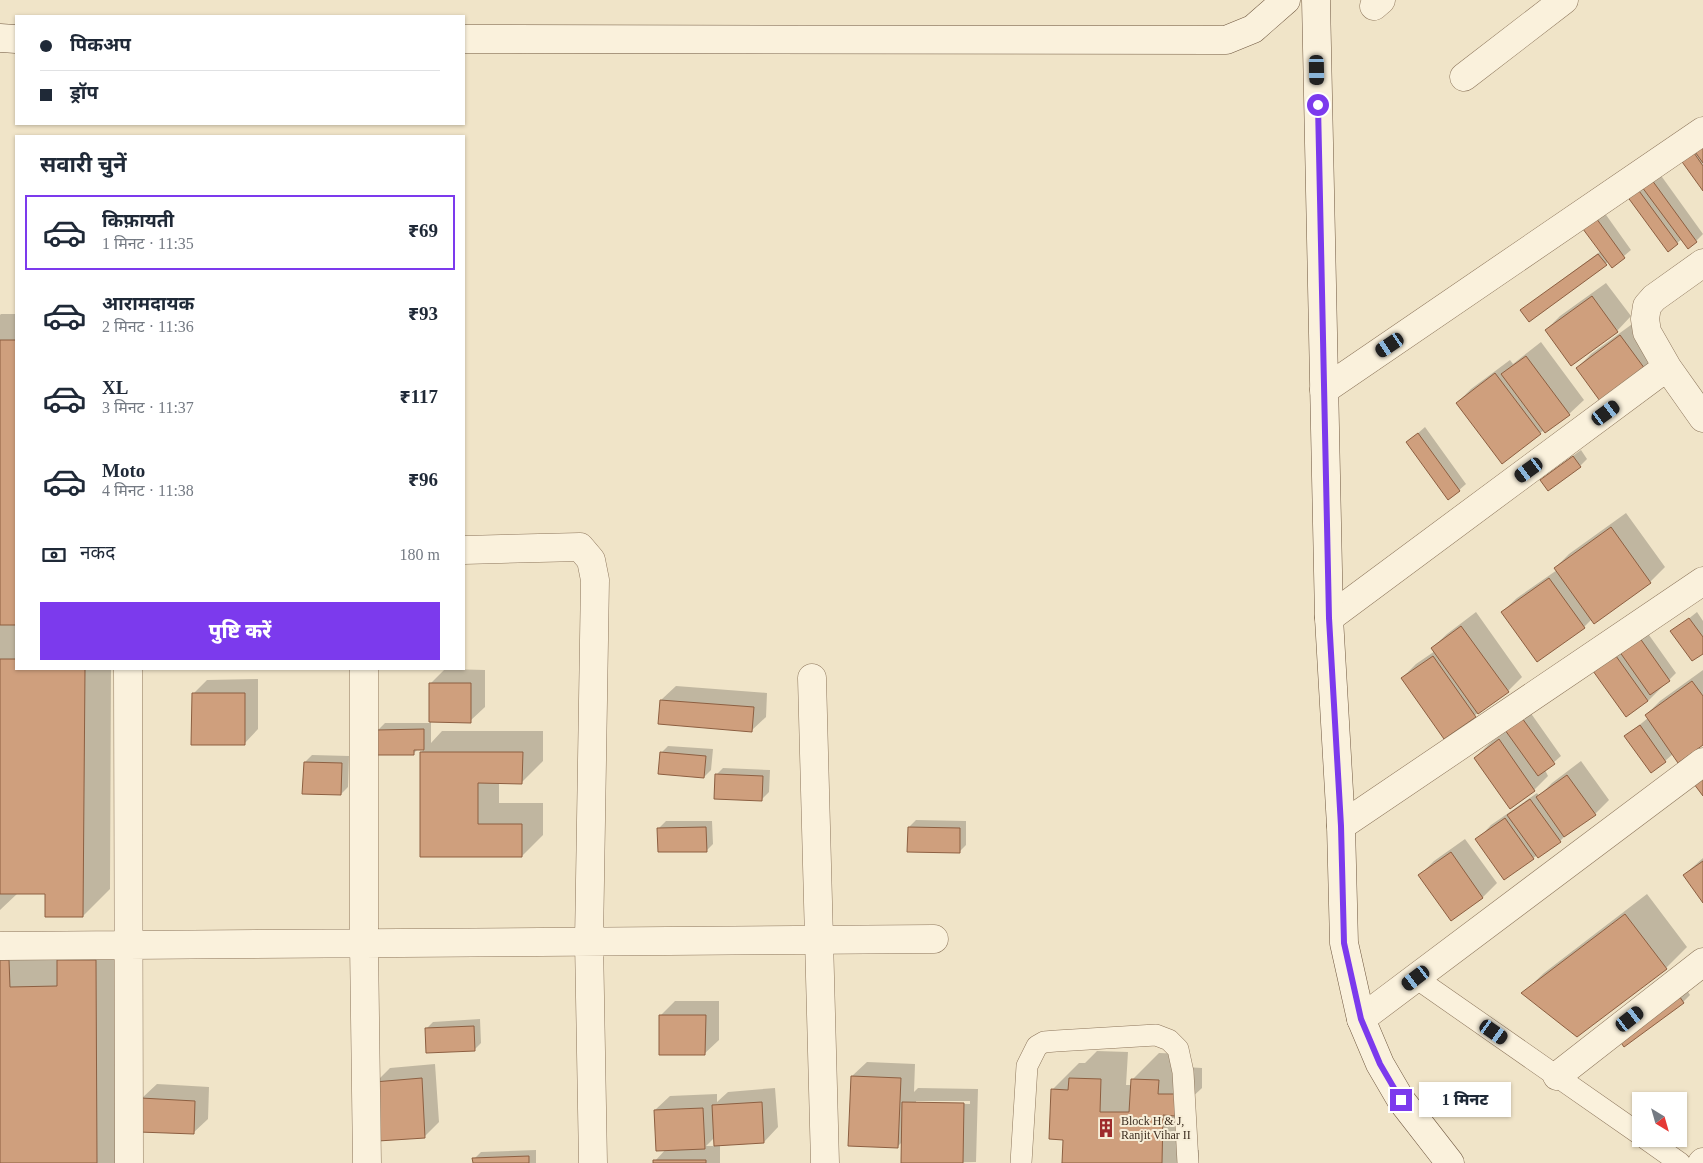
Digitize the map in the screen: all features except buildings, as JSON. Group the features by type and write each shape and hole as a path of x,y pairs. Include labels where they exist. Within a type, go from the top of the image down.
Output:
{"street":[{"path":"465,39 1226,40 1253,28 1286,0"},
{"path":"1316,0 1329,618 1341,826 1344,943 1361,1019 1380,1064 1401,1100 1450,1163"},
{"path":"1464,77 1564,0"},
{"path":"0,38 15,38"},
{"path":"1324,390 1703,130"},
{"path":"1703,262 1654,298 1647,306 1644,319 1647,332 1668,367 1703,418"},
{"path":"1329,618 1668,367"},
{"path":"465,550 580,547 591,560 594,580 589,941 593,1163"},
{"path":"1341,826 1703,581"},
{"path":"128,670 129,1163"},
{"path":"364,670 364,944 367,1163"},
{"path":"812,678 825,1163"},
{"path":"1361,1019 1703,762"},
{"path":"0,946 934,939"},
{"path":"1557,1076 1703,962"}],"lane":[{"path":"1416,978 1632,1129"},
{"path":"1020,1163 1027,1066 1037,1046 1044,1042 1156,1035 1169,1040 1178,1049 1183,1072 1188,1163"},
{"path":"1659,1148 1680,1163"}],"place":[{"name":"Block H & J, Ranjit Vihar II","path":"1106,1128"}],"route":[{"path":"1318,105 1329,618 1341,826 1344,943 1361,1019 1380,1064 1401,1100"}]}
